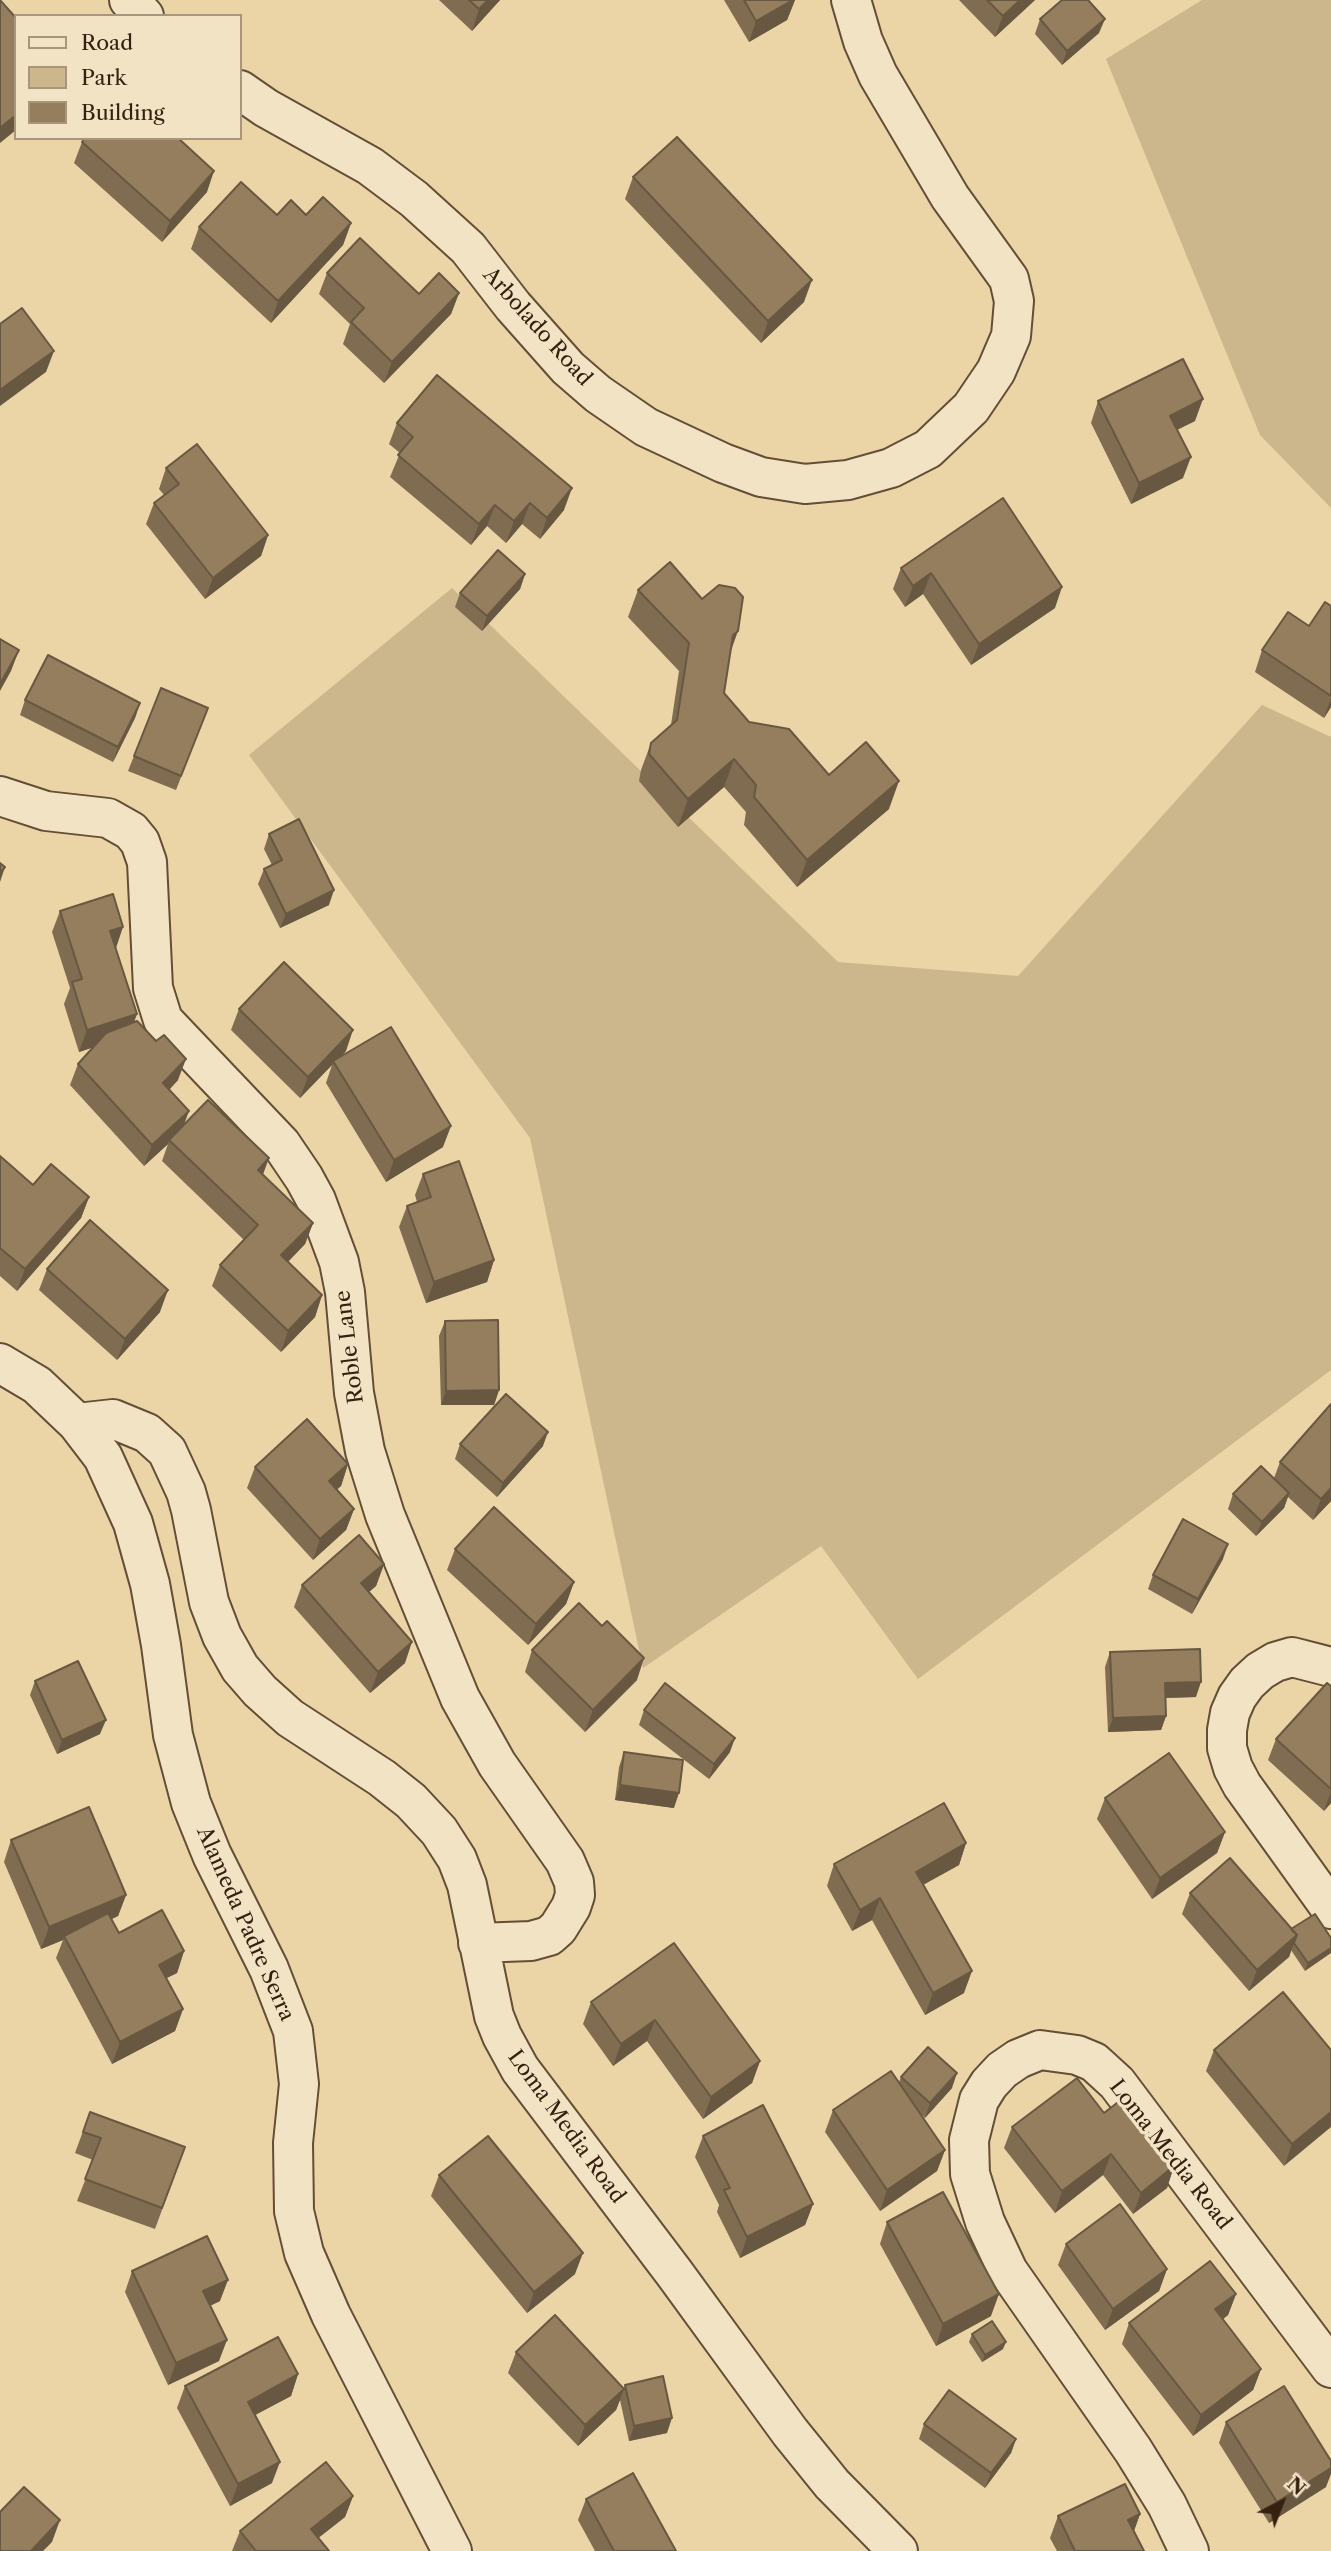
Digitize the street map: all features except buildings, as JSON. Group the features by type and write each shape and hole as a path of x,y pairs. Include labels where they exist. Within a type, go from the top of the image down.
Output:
{"street":[{"path":"129,0 142,14"},
{"name":"Arbolado Road","path":"242,91 266,108 370,166 414,198 468,248 513,306 568,368 598,394 646,427 723,463 761,477 805,484 848,480 891,468 928,449 971,408 996,371 1011,336 1014,301 1009,279 950,197 878,75 863,41 851,0"},
{"name":"Roble Lane","path":"0,796 46,811 108,818 131,831 140,842 146,862 153,988 163,1020 281,1144 316,1200 339,1262 345,1292 356,1405 365,1451 385,1515 466,1708 497,1764 565,1861 574,1882 575,1895 571,1907 558,1928 549,1936 531,1941 478,1943"},
{"name":"Alameda Padre Serra","path":"0,1363 37,1385 76,1423 103,1457 133,1523 150,1584 173,1735 191,1803 212,1855 269,1969 293,2031 299,2084 292,2165 293,2211 304,2253 331,2315 452,2551"},
{"name":"Loma Media Road","path":"76,1423 113,1419 147,1433 167,1451 186,1492 209,1602 222,1636 240,1668 260,1691 290,1718 382,1778 411,1801 439,1831 457,1859 467,1885 494,2016 520,2069 790,2432 832,2484 898,2551"},
{"path":"1331,1667 1292,1657 1275,1662 1260,1671 1237,1697 1230,1713 1227,1748 1242,1785 1331,1909"},
{"name":"Loma Media Road","path":"1189,2551 1167,2505 1133,2450 1008,2272 985,2222 970,2174 969,2140 972,2119 989,2084 1002,2070 1018,2059 1040,2050 1077,2054 1094,2062 1117,2084 1331,2368"}],"green space":[{"path":"1202,0 1331,0 1331,508 1260,435 1106,59"},
{"path":"452,588 838,962 1018,976 1262,705 1331,737 1331,1370 918,1679 821,1546 643,1668 530,1138 249,755"}]}
